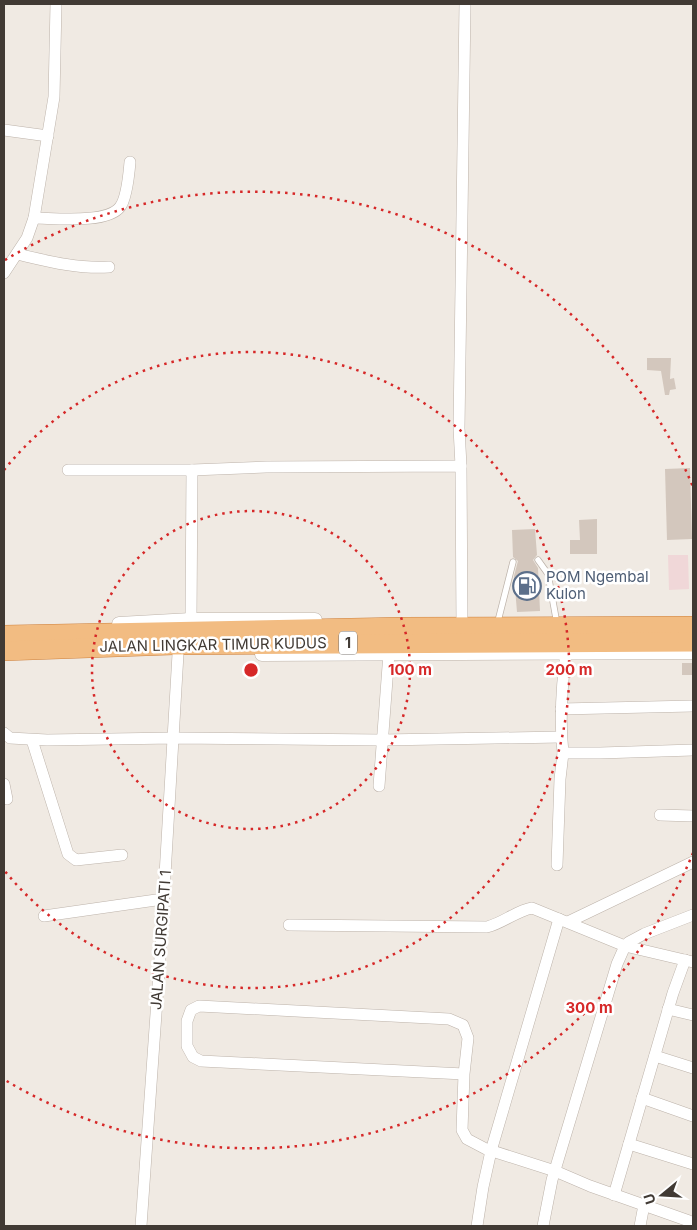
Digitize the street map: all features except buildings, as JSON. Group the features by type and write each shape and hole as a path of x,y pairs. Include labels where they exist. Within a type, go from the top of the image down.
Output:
{"highway":[{"name":"JALAN LINGKAR TIMUR KUDUS","path":"4,635 462,622 497,635"},
{"name":"JALAN LINGKAR TIMUR KUDUS","path":"563,635 693,626"},
{"name":"JALAN LINGKAR TIMUR KUDUS","path":"4,651 497,635 563,635 693,642"}],"street":[{"path":"4,273 27,238 34,218 54,97 56,4"},
{"path":"4,627 191,620 462,622 459,428 465,4"},
{"path":"4,130 48,136"},
{"path":"34,218 90,218 102,217 113,213 123,203 130,162"},
{"path":"17,254 56,264 94,268 109,267"},
{"path":"68,470 461,466"},
{"path":"191,620 192,470"},
{"path":"563,635 693,619"},
{"path":"4,660 178,654 389,654 497,635"},
{"path":"563,635 693,652"},
{"path":"557,865 560,779 563,753 561,709 563,635"},
{"name":"JALAN SURGIPATI 1","path":"140,1226 164,899 178,654"},
{"path":"379,786 389,654"},
{"path":"561,709 693,706"},
{"path":"4,733 10,738 32,740 174,738 382,740 562,737"},
{"path":"32,740 68,854 76,860 122,855"},
{"path":"563,753 693,750"},
{"path":"4,784 7,799"},
{"path":"660,814 693,816"},
{"path":"477,1226 483,1187 492,1151 564,920 693,862"},
{"path":"44,916 164,899"},
{"path":"289,926 487,927 525,909 532,908 625,946 689,962 668,1009 614,1195"},
{"path":"544,1226 555,1170 617,964 625,946 644,934 693,915"},
{"path":"464,1074 201,1061 193,1058 187,1046 188,1013 199,1006 449,1019 457,1021 463,1025 468,1038 464,1074 462,1130 467,1139 492,1151 555,1170 614,1195 689,1220"},
{"path":"668,1009 693,1015"},
{"path":"655,1056 693,1068"},
{"path":"642,1098 693,1116"},
{"path":"629,1144 693,1164"},
{"path":"640,1226 644,1205"}],"lane":[{"path":"538,560 548,574 563,635"},
{"path":"497,635 513,562"}],"shaded area":[{"path":"668,555 688,555 689,589 669,590"}],"place":[{"name":"POM Ngembal Kulon","path":"527,586"}]}
